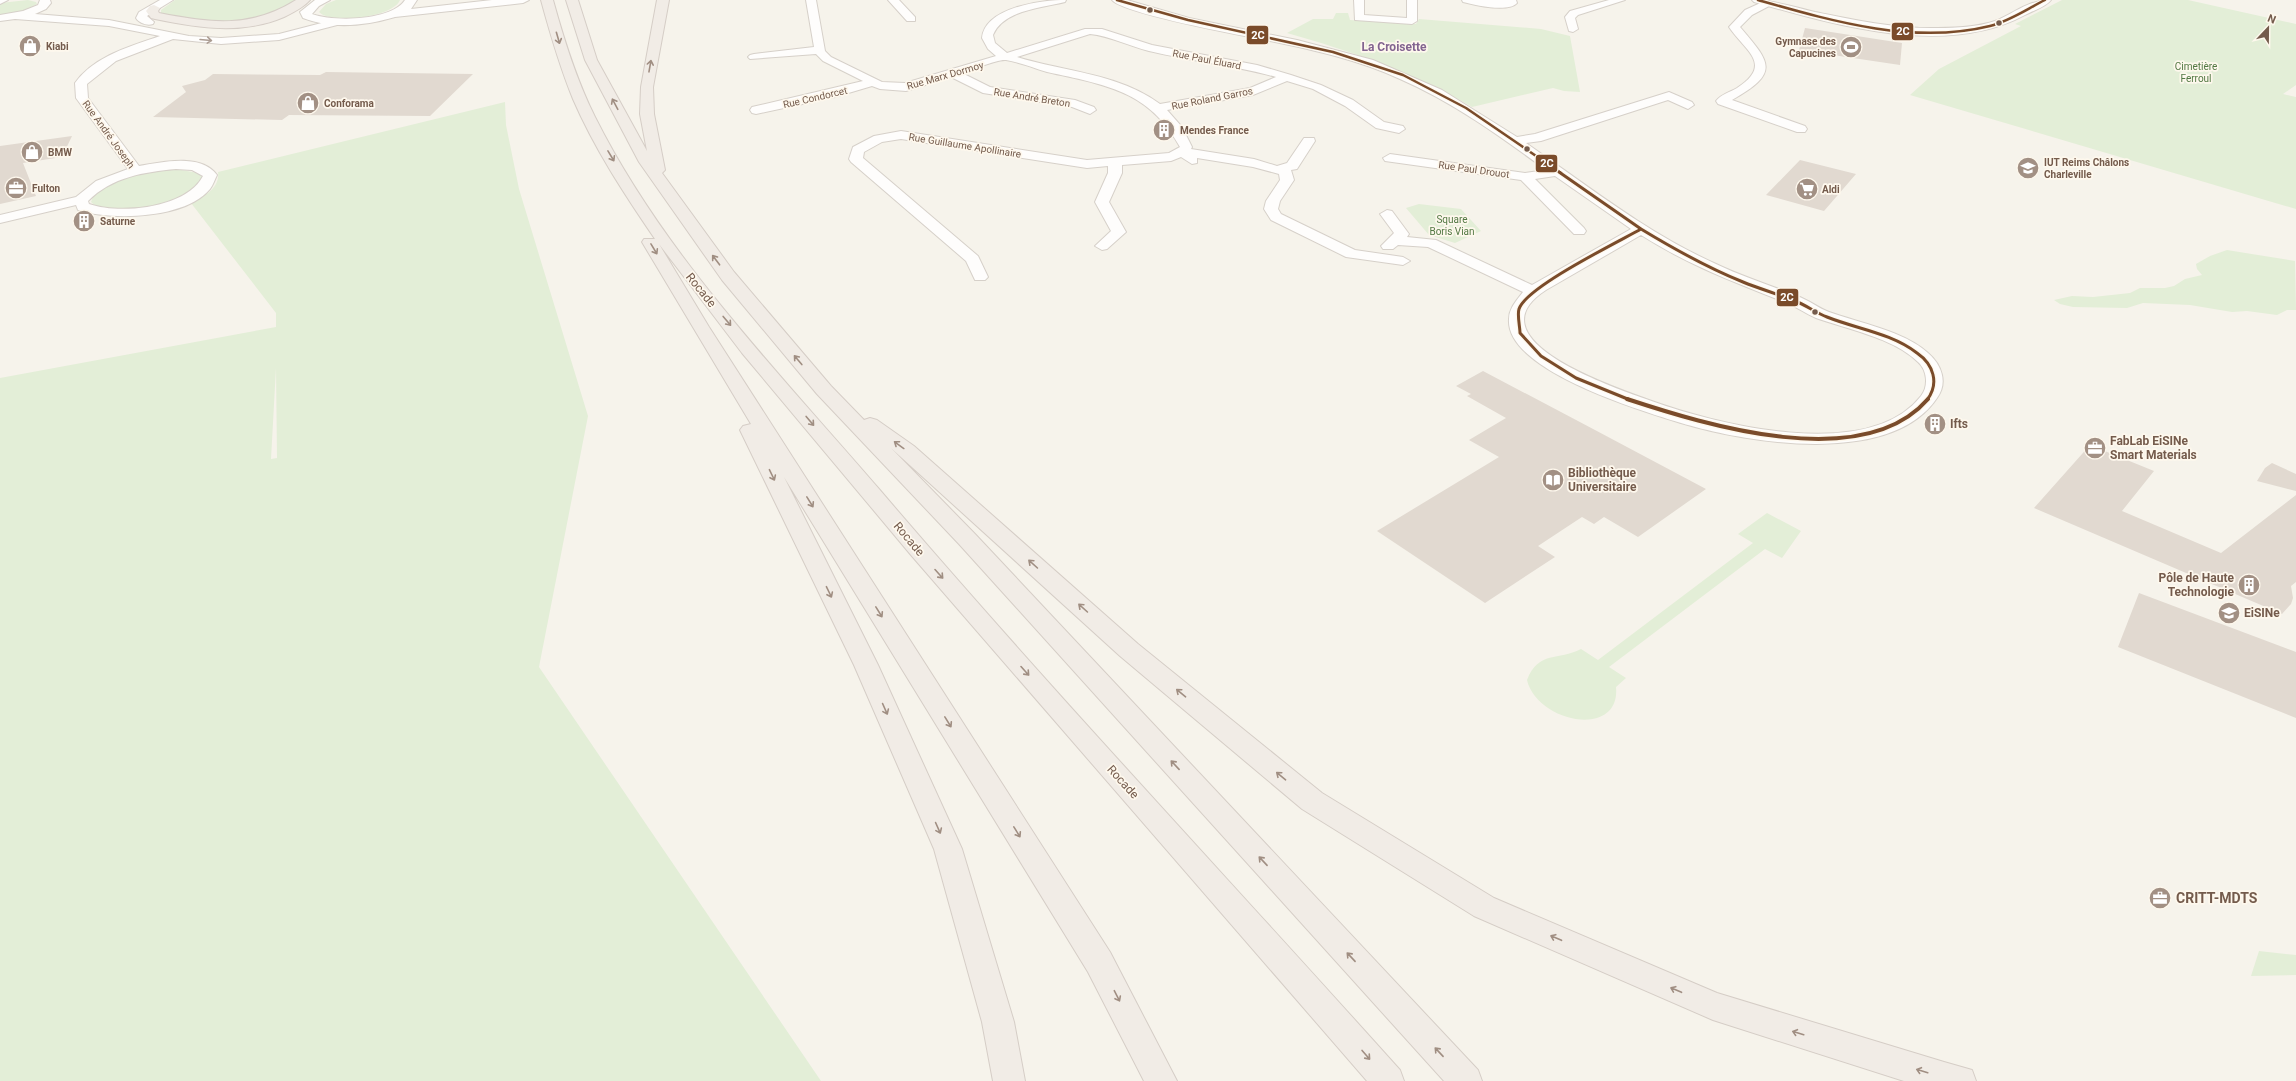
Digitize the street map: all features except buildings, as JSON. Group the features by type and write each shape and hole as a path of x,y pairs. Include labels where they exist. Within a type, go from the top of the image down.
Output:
{"highway":[{"path":"154,8 152,11 155,16 201,25 243,26 280,16 304,0"},
{"name":"Rocade","path":"547,0 565,62 594,128 645,212 692,279 923,557 1388,1081"},
{"path":"572,0 591,60 646,162 662,187 728,276 824,390 968,539 1466,1081"},
{"path":"662,187 647,114 647,87 663,0"},
{"path":"645,212 649,241 700,326 1099,962 1161,1081"},
{"path":"700,326 866,665 948,850 998,1022 1009,1081"},
{"path":"824,390 907,450 1129,650 1312,801 1477,903 1713,1006 1944,1078 1960,1081"}],"street":[{"path":"0,18 15,16 37,9 44,6 46,2 45,0"},
{"path":"149,22 140,18 143,14 168,0"},
{"path":"299,19 309,8 324,0"},
{"path":"390,14 404,8 411,1 443,5 491,0"},
{"path":"15,16 108,23 174,36 216,41 260,39 296,33 337,22 364,20 390,14 523,0"},
{"path":"754,57 820,50 811,0"},
{"path":"893,0 911,19"},
{"path":"1061,0 1035,2 1000,19 989,29 987,38 992,47 1017,61 1094,78 1131,91 1159,108 1172,121 1181,136 1189,156 1254,163 1285,172 1287,180 1273,201 1271,209 1276,217 1351,254 1403,261"},
{"path":"1117,0 1181,20 1286,40 1365,61 1432,89 1465,108 1641,229 1694,260 1747,284 1802,303 1817,312 1885,337 1909,348 1925,358 1934,373 1935,389 1925,404 1909,417 1881,430 1844,436 1799,438 1737,431 1694,422 1578,380 1543,359 1520,336 1517,328 1516,316 1521,304 1534,292 1641,229"},
{"path":"1359,0 1359,18 1412,21 1412,0"},
{"path":"1467,0 1480,4 1503,5 1512,3 1511,0"},
{"path":"1574,0 1608,3"},
{"path":"1573,29 1570,17 1574,13 1620,0"},
{"path":"1801,129 1722,101 1739,92 1759,75 1762,68 1760,59 1734,27 1762,1 1857,24 1934,31 1989,27 2045,0"},
{"path":"37,9 57,14 149,22 196,30 247,32 276,27 299,19 337,22"},
{"path":"174,36 196,30"},
{"name":"Rue Paul Éluard","path":"1008,57 1089,31 1102,32 1150,48 1257,68 1287,77 1317,87 1349,103 1380,125 1399,129"},
{"name":"Rue André Joseph","path":"136,171 82,98 81,83 91,72 118,56 174,36"},
{"name":"Rue Marx Dormoy","path":"820,50 827,59 873,82 893,88 906,87 1008,57"},
{"name":"Rue André Breton","path":"952,73 987,90 1075,104 1090,110"},
{"name":"Rue Roland Garros","path":"1159,108 1253,91 1287,77"},
{"name":"Rue Condorcet","path":"756,110 835,93 873,82"},
{"path":"1513,141 1537,138 1669,96 1688,105"},
{"name":"Rue Guillaume Apollinaire","path":"980,277 973,259 856,159 858,150 878,139 901,135 921,137 1070,163 1087,164 1189,156"},
{"path":"1280,170 1292,166 1309,141"},
{"name":"Rue Paul Drouot","path":"1390,158 1525,177 1558,172"},
{"path":"1102,246 1119,232 1102,202 1115,173 1115,162"},
{"name":"Rue André Joseph","path":"182,165 204,169 210,175 209,182 202,190 175,203 148,210 107,214 87,209 83,206 81,200 88,192 99,184 136,171 182,165"},
{"path":"1525,177 1579,231"},
{"path":"0,219 81,200"},
{"path":"1374,257 1402,234 1387,214"},
{"path":"1394,240 1431,243 1534,292"}],"green space":[{"path":"28,0 36,2 37,4 21,12 0,15 0,3"},
{"path":"175,0 301,0 285,12 237,24 165,16 161,13 161,10"},
{"path":"336,0 400,0 395,6 386,11 375,15 362,17 336,18 326,16 319,12 326,4"},
{"name":"Cimetière Ferroul","path":"2062,0 2188,0 2296,24 2296,85 2283,94 2296,97 2296,209 1910,95 1939,69 2021,26 2015,24"},
{"path":"1336,13 1348,13 1350,20 1416,24 1419,19 1541,29 1570,36 1580,92 1564,91 1553,88 1472,107 1405,73 1335,47 1287,33 1313,19 1333,19"},
{"path":"505,102 506,125 519,189 588,416 539,667 821,1081 0,1081 0,378 276,327 276,313 191,203 206,195 214,187 218,178 218,172","holes":["276,368 277,458 271,459"]},
{"path":"176,169 198,173 203,178 194,191 174,201 159,206 127,210 112,210 99,207 91,202 96,193 104,186 115,181 141,173"},
{"name":"Square Boris Vian","path":"1419,204 1461,209 1481,231 1455,243 1429,235 1406,208"},
{"path":"2227,250 2295,261 2296,310 2287,310 2277,315 2247,311 2232,312 2190,305 2143,303 2127,308 2073,307 2060,304 2054,300 2072,296 2093,297 2130,293 2140,288 2165,288 2174,286 2185,279 2202,275 2197,269 2196,264 2210,256"},
{"path":"1767,513 1801,531 1782,558 1765,549 1609,667 1626,678 1616,687 1614,703 1606,714 1593,719 1577,719 1561,715 1546,707 1534,695 1527,680 1537,664 1543,660 1573,653 1581,649 1598,660 1753,543 1738,534"},
{"path":"2259,951 2296,955 2296,975 2251,976"}],"transit line":[{"name":"2C","path":"1117,0 1188,20 1333,52 1368,62 1403,75 1435,90 1496,127 1611,210 1641,229"},
{"name":"2C","path":"1758,0 1814,15 1873,28 1932,32 1961,31 1990,26 2011,18 2045,0"},
{"name":"2C","path":"1641,229 1705,265 1745,283 1796,301 1817,313 1906,345 1918,353 1931,368 1934,378 1932,393 1929,398 1910,415 1894,424 1875,431 1836,438 1796,438 1752,433 1669,413 1621,397 1576,378 1541,356 1520,333 1519,309 1526,300 1555,278 1641,229"}],"place":[{"name":"Kiabi","path":"30,46"},
{"name":"Gymnase des Capucines","path":"1851,47"},
{"name":"Conforama","path":"308,103"},
{"name":"Mendes France","path":"1164,130"},
{"name":"BMW","path":"32,152"},
{"name":"IUT Reims Châlons Charleville","path":"2028,168"},
{"name":"Fulton","path":"16,188"},
{"name":"Aldi","path":"1807,189"},
{"name":"Saturne","path":"84,221"},
{"name":"Ifts","path":"1935,424"},
{"name":"FabLab EiSINe Smart Materials","path":"2095,448"},
{"name":"Bibliothèque Universitaire","path":"1553,480"},
{"name":"Pôle de Haute Technologie","path":"2249,585"},
{"name":"EiSINe","path":"2229,613"},
{"name":"CRITT-MDTS","path":"2160,898"}],"district":[{"name":"La Croisette","path":"1394,47"}]}
